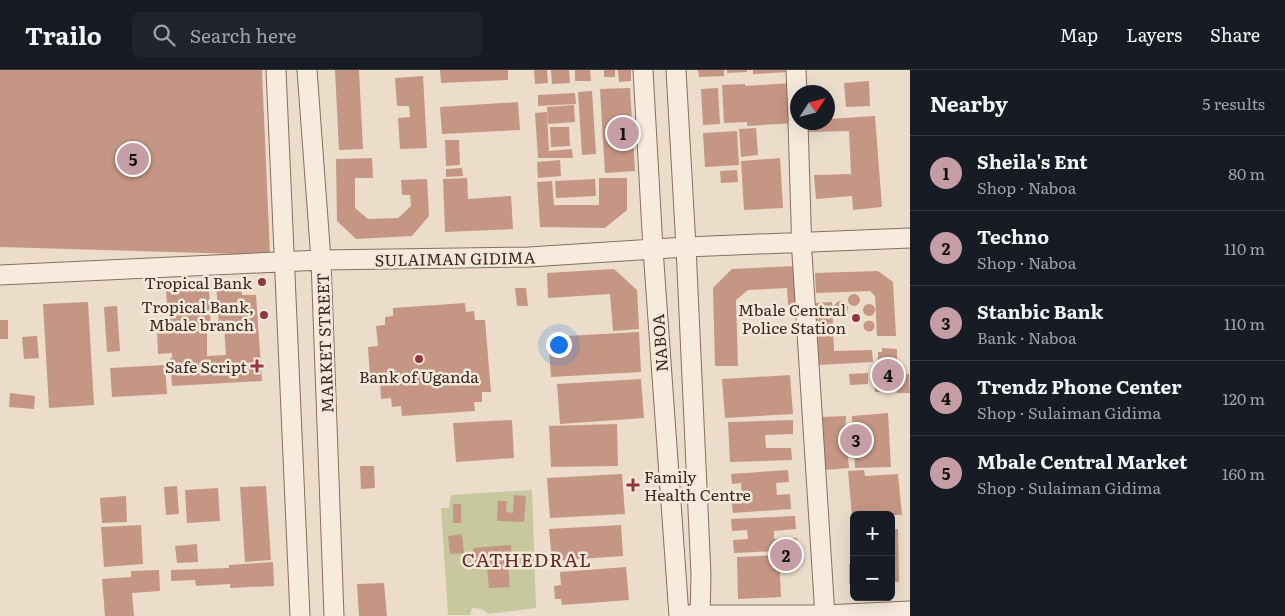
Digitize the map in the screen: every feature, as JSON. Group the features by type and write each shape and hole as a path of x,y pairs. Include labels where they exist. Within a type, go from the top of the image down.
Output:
{"street":[{"path":"276,70 300,616"},
{"name":"MARKET STREET","path":"307,70 321,260 334,616"},
{"name":"NABOA","path":"643,70 678,616"},
{"name":"NABOA","path":"676,70 686,247 700,565 700,615"},
{"path":"796,70 797,85"},
{"path":"798,130 802,242 825,615"},
{"name":"SULAIMAN GIDIMA","path":"0,275 321,260 529,257 686,247 910,238"},
{"path":"678,616 825,615 910,612"}],"green space":[{"path":"532,490 536,608 488,614 482,609 472,608 470,615 448,615 441,508 449,508 451,495"}],"building":[{"path":"0,70 262,70 270,255 0,247"},
{"path":"335,70 359,70 363,149 339,150"},
{"path":"440,70 508,70 508,80 441,83"},
{"path":"534,70 547,70 548,83 535,84"},
{"path":"551,70 569,70 570,83 552,84"},
{"path":"575,70 590,70 591,81 575,81"},
{"path":"604,70 615,70 615,77 604,77"},
{"path":"618,70 631,70 631,81 619,82"},
{"path":"698,70 724,70 724,76 699,77"},
{"path":"727,70 747,70 747,72 727,73"},
{"path":"753,70 790,70 790,72 753,74"},
{"path":"423,76 427,148 400,149 398,118 410,117 409,106 397,106 395,78"},
{"path":"869,81 870,106 846,107 844,83"},
{"path":"792,83 790,85 790,123 747,126 747,122 724,123 722,85 745,84 745,86"},
{"path":"630,88 635,171 605,173 600,89"},
{"path":"718,88 720,124 703,125 701,89"},
{"path":"592,91 596,154 582,155 578,92"},
{"path":"575,93 576,104 538,106 538,95"},
{"path":"518,102 520,130 442,134 440,107"},
{"path":"574,105 575,122 548,124 547,107"},
{"path":"547,112 549,151 572,149 573,158 538,158 535,113"},
{"path":"875,116 882,207 853,210 852,196 816,199 814,175 851,174 849,131 807,132 807,130 835,130 835,119"},
{"path":"550,127 569,127 570,146 551,147"},
{"path":"756,128 758,155 741,157 739,129"},
{"path":"737,131 739,165 705,167 703,133"},
{"path":"445,140 459,140 460,165 446,166"},
{"path":"372,158 373,178 355,178 355,208 368,219 398,218 411,206 410,195 402,195 401,180 427,179 429,216 412,236 356,239 337,221 336,159"},
{"path":"780,158 783,208 744,210 741,161"},
{"path":"560,160 561,176 538,178 537,162"},
{"path":"462,168 463,176 446,177 446,169"},
{"path":"737,170 738,182 721,183 720,171"},
{"path":"467,178 468,199 511,196 513,229 445,232 443,179"},
{"path":"599,178 627,178 627,210 605,228 540,227 537,182 552,181 554,205 599,205"},
{"path":"595,179 596,196 556,198 555,181"},
{"path":"797,266 799,305 788,305 787,288 748,290 736,300 738,366 715,366 713,288 732,269"},
{"path":"614,269 637,290 639,329 613,331 610,294 548,298 547,273"},
{"path":"878,271 893,282 896,336 877,336 875,296 870,291 816,293 815,273"},
{"path":"241,281 242,295 256,295 262,381 172,386 170,358 172,358 172,353 158,354 157,332 207,329 207,356 226,355 224,326 219,326 216,283"},
{"path":"515,288 526,288 528,306 517,306"},
{"path":"209,289 211,328 169,330 166,291"},
{"path":"852,294 856,294 860,300 856,306 852,306 848,302 848,298"},
{"path":"841,301 846,303 848,308 846,313 841,315 836,313 834,308 836,303"},
{"path":"88,302 94,405 49,408 43,304"},
{"path":"832,302 834,351 872,350 873,362 818,365 815,303"},
{"path":"465,303 466,312 474,311 475,320 485,320 491,392 482,392 482,402 474,402 475,411 402,416 401,406 392,407 391,398 381,399 380,379 370,380 368,347 378,346 376,326 385,325 385,317 393,316 393,308"},
{"path":"867,304 871,304 875,310 871,316 867,316 863,312 863,308"},
{"path":"117,306 120,351 107,352 104,307"},
{"path":"0,320 8,320 8,339 0,339"},
{"path":"867,321 871,321 874,326 873,330 867,331 864,328 864,324"},
{"path":"639,332 641,372 551,377 548,337"},
{"path":"37,336 39,358 24,359 22,337"},
{"path":"882,348 897,349 897,361 878,361 878,352 882,352"},
{"path":"165,365 167,394 112,397 110,368"},
{"path":"892,372 894,391 875,392 874,373"},
{"path":"868,373 868,384 850,385 849,374"},
{"path":"909,374 910,393 897,393 896,375"},
{"path":"790,375 793,414 725,418 722,379"},
{"path":"641,379 644,418 560,424 557,384"},
{"path":"10,393 35,396 34,409 9,407"},
{"path":"888,413 891,467 855,468 854,448 847,449 849,468 824,470 822,417 846,416 845,433 852,432 852,416"},
{"path":"512,420 514,458 456,462 453,423"},
{"path":"793,420 793,434 765,435 766,448 791,448 792,460 730,462 728,422"},
{"path":"617,424 618,466 551,467 549,426"},
{"path":"360,466 374,466 375,488 361,489"},
{"path":"788,470 789,482 776,483 777,495 790,494 791,509 733,513 731,499 742,498 741,483 732,484 731,474"},
{"path":"864,470 865,476 898,474 902,515 895,515 895,511 852,511 848,471"},
{"path":"622,474 625,514 550,518 547,478"},
{"path":"177,486 179,514 166,515 164,487"},
{"path":"266,486 271,560 245,562 240,487"},
{"path":"218,488 220,521 187,523 185,490"},
{"path":"514,495 526,496 524,522 497,521 498,501 507,501 506,512 513,513"},
{"path":"126,496 127,522 102,523 100,498"},
{"path":"453,504 461,504 461,523 453,523"},
{"path":"795,516 796,529 774,531 774,539 797,538 798,550 734,553 733,540 748,539 747,530 732,531 731,519"},
{"path":"141,525 143,564 104,567 101,527"},
{"path":"621,525 623,556 552,561 549,529"},
{"path":"895,529 898,529 899,582 895,582"},
{"path":"462,534 464,553 450,554 448,536"},
{"path":"197,544 198,562 177,563 175,546"},
{"path":"511,545 512,564 508,564 510,587 489,588 487,569 474,570 473,548"},
{"path":"779,555 781,597 738,599 737,557"},
{"path":"273,562 274,586 230,588 230,584 196,586 195,580 171,581 171,570 229,568 229,565"},
{"path":"849,564 850,564 850,584"},
{"path":"626,567 629,600 562,605 561,599 555,599 554,586 561,585 560,572"},
{"path":"159,570 160,591 132,593 134,616 105,616 102,579 131,577 131,571"},
{"path":"384,583 387,616 359,616 357,584"}],"place":[{"name":"Sheila's Ent","path":"623,133"},
{"name":"Mbale Central Market","path":"133,159"},
{"name":"Tropical Bank","path":"262,282"},
{"name":"Tropical Bank, Mbale branch","path":"264,315"},
{"name":"Mbale Central Police Station","path":"856,318"},
{"name":"Bank of Uganda","path":"419,359"},
{"name":"Safe Script","path":"257,366"},
{"name":"Trendz Phone Center","path":"888,375"},
{"name":"Stanbic Bank","path":"856,440"},
{"name":"Family Health Centre","path":"633,485"},
{"name":"Techno","path":"786,555"}],"district":[{"name":"CATHEDRAL","path":"527,559"}]}
